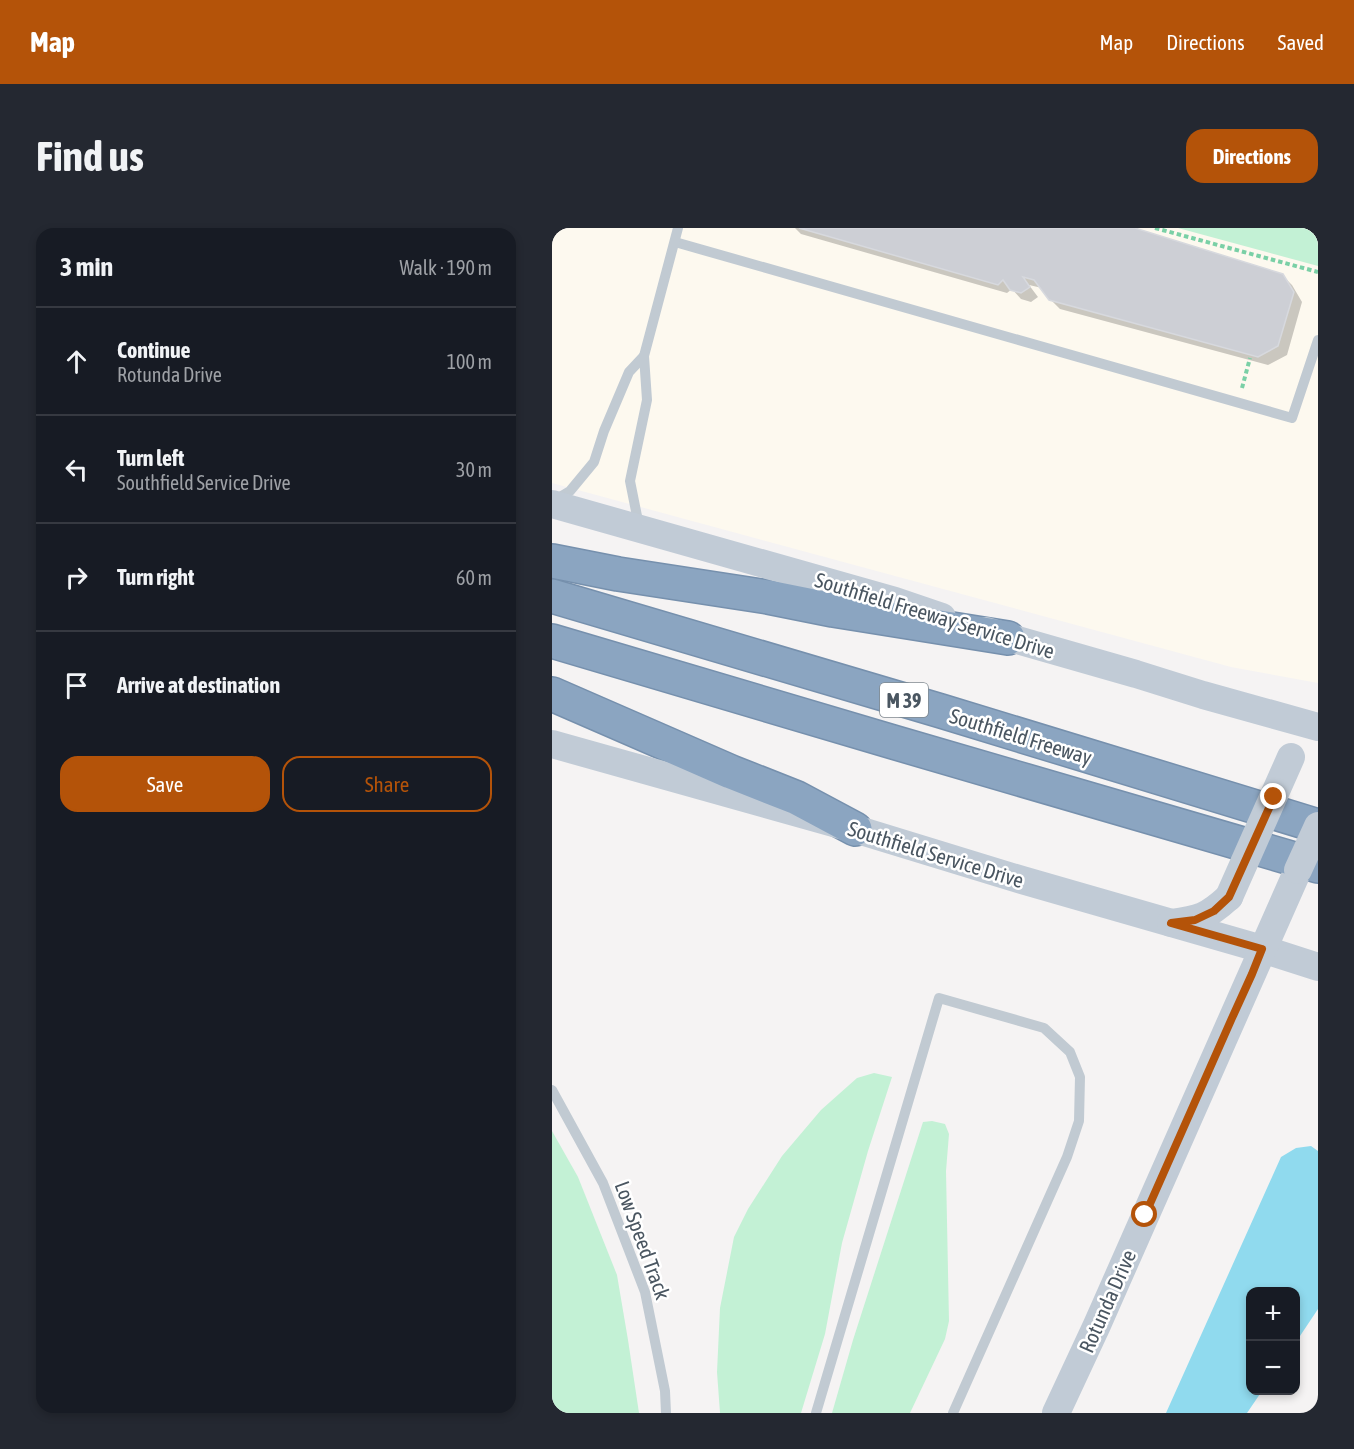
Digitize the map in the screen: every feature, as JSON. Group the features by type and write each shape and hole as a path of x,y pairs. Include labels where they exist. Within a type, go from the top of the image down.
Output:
{"highway":[{"path":"552,561 618,574 1008,638"},
{"name":"Southfield Freeway","path":"552,596 1318,826"},
{"name":"Southfield Freeway","path":"552,641 1318,866"},
{"path":"552,694 731,772 797,798 855,829"}],"main road":[{"name":"Southfield Freeway Service Drive","path":"552,503 894,601 1008,638 1318,727"},
{"path":"1171,923 1195,920 1214,911 1229,897 1292,757 1292,743 1287,734 1281,724 1267,713"},
{"name":"Southfield Service Drive","path":"552,744 855,829 1318,967"},
{"name":"Rotunda Drive","path":"1056,1413 1318,826"}],"lane":[{"path":"640,529 630,481 647,400 644,356 678,228"},
{"path":"675,242 1292,418 1318,340"},
{"path":"552,503 570,491 594,462 604,431 630,372 644,356"},
{"path":"816,1413 939,998 1044,1028 1070,1052 1080,1077 1078,1120 1067,1157 953,1413"},
{"name":"Low Speed Track","path":"552,1090 603,1183 645,1292 665,1391 666,1413"}],"path":[{"path":"1155,228 1318,272"},
{"path":"1242,388 1250,358"}],"shaded area":[{"path":"552,228 1318,228 1318,683 1231,667 552,483"}],"green space":[{"path":"1178,228 1318,228 1318,266"},
{"path":"874,1073 892,1077 842,1243 825,1334 801,1413 720,1413 717,1372 720,1308 734,1237 748,1209 782,1156 821,1110 857,1078"},
{"path":"932,1121 945,1124 949,1134 946,1171 949,1321 945,1339 910,1413 832,1413 923,1122"},
{"path":"552,1131 578,1177 617,1275 639,1413 552,1413"}],"water":[{"path":"1311,1146 1318,1151 1318,1309 1300,1336 1300,1287 1246,1287 1246,1395 1259,1395 1247,1413 1166,1413 1281,1157 1296,1148"}],"building":[{"path":"799,228 1135,228 1283,274 1294,292 1278,346 1258,357 1049,300 1034,280 1023,277 1030,287 1021,293 1010,290 1003,280 998,285"}],"route":[{"path":"1145,1215 1262,949 1171,923 1195,920 1214,911 1229,897 1274,797"}]}
